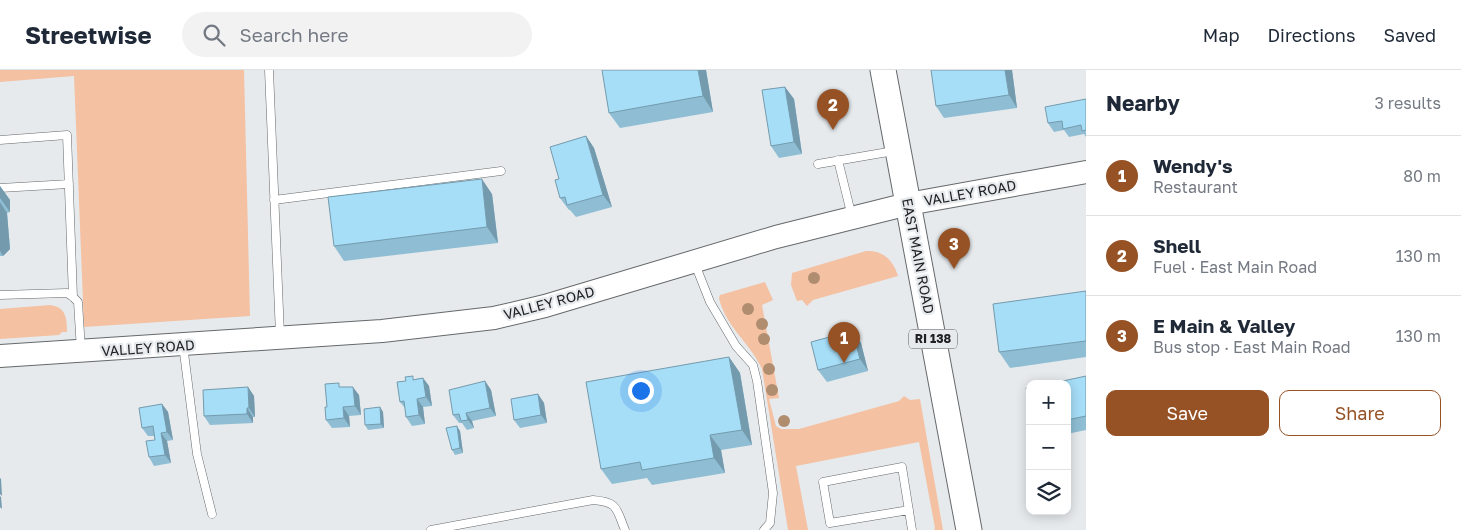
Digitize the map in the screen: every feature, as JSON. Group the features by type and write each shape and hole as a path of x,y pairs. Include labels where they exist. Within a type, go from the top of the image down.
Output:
{"main road":[{"name":"EAST MAIN ROAD","path":"883,70 969,530"},
{"name":"VALLEY ROAD","path":"0,356 280,339 382,331 494,318 545,306 776,237 908,204 1086,172"}],"lane":[{"path":"269,70 280,339"},
{"path":"0,140 67,135 74,297"},
{"path":"818,164 898,150"},
{"path":"838,160 852,218"},
{"path":"274,200 501,171"},
{"path":"0,188 69,184"},
{"path":"694,262 710,302 736,346 753,366 757,381 773,493 770,523 764,530"},
{"path":"0,296 67,293 74,297 78,302 81,352"},
{"path":"183,345 197,454 212,514"},
{"path":"909,510 830,523 823,482 902,467 909,510 912,530"},
{"path":"431,530 593,500 612,504 616,508 625,530"}],"shaded area":[{"path":"0,70 244,70 250,316 84,327 74,76 0,82"},
{"path":"866,251 877,252 886,257 893,265 898,276 813,300 807,306 802,300 797,301 791,285 792,273"},
{"path":"765,282 773,300 762,305 779,398 769,399 776,426 781,429 799,429 899,401 904,396 910,400 920,399 943,530 934,530 919,442 796,466 808,530 788,530 762,369 732,326 719,298 720,295"},
{"path":"50,305 59,308 64,314 67,322 67,332 62,332 59,335 0,339 0,309"}],"building":[{"path":"602,70 698,70 703,96 609,113"},
{"path":"931,70 1005,70 1009,95 936,106"},
{"path":"785,87 794,142 771,146 762,90"},
{"path":"1086,99 1086,130 1082,131 1081,125 1063,129 1062,121 1048,123 1045,107"},
{"path":"586,136 603,195 567,205 565,197 560,198 555,180 559,179 550,147"},
{"path":"482,179 487,227 334,246 328,197"},
{"path":"1086,291 1086,341 999,352 993,304"},
{"path":"852,331 860,359 818,370 811,342"},
{"path":"729,357 742,430 710,435 714,458 642,470 640,462 601,469 586,382"},
{"path":"413,376 413,380 423,378 426,397 417,399 419,415 406,417 404,401 400,402 397,382 406,381 405,377"},
{"path":"1086,376 1086,416 1071,419 1071,380 1068,380"},
{"path":"485,381 490,408 466,413 468,420 461,421 459,414 453,415 449,390"},
{"path":"339,383 339,387 353,387 355,406 343,407 344,418 326,420 325,384"},
{"path":"248,387 249,408 247,408 247,414 204,416 203,390"},
{"path":"538,394 541,415 514,420 511,399"},
{"path":"162,404 167,432 161,433 165,455 149,457 146,441 155,440 153,426 142,428 139,408"},
{"path":"380,407 381,424 365,425 364,409"},
{"path":"457,426 460,448 452,450 446,428"}],"place":[{"name":"Shell","path":"833,130"},
{"name":"E Main & Valley","path":"954,269"},
{"name":"Wendy's","path":"844,363"}]}
